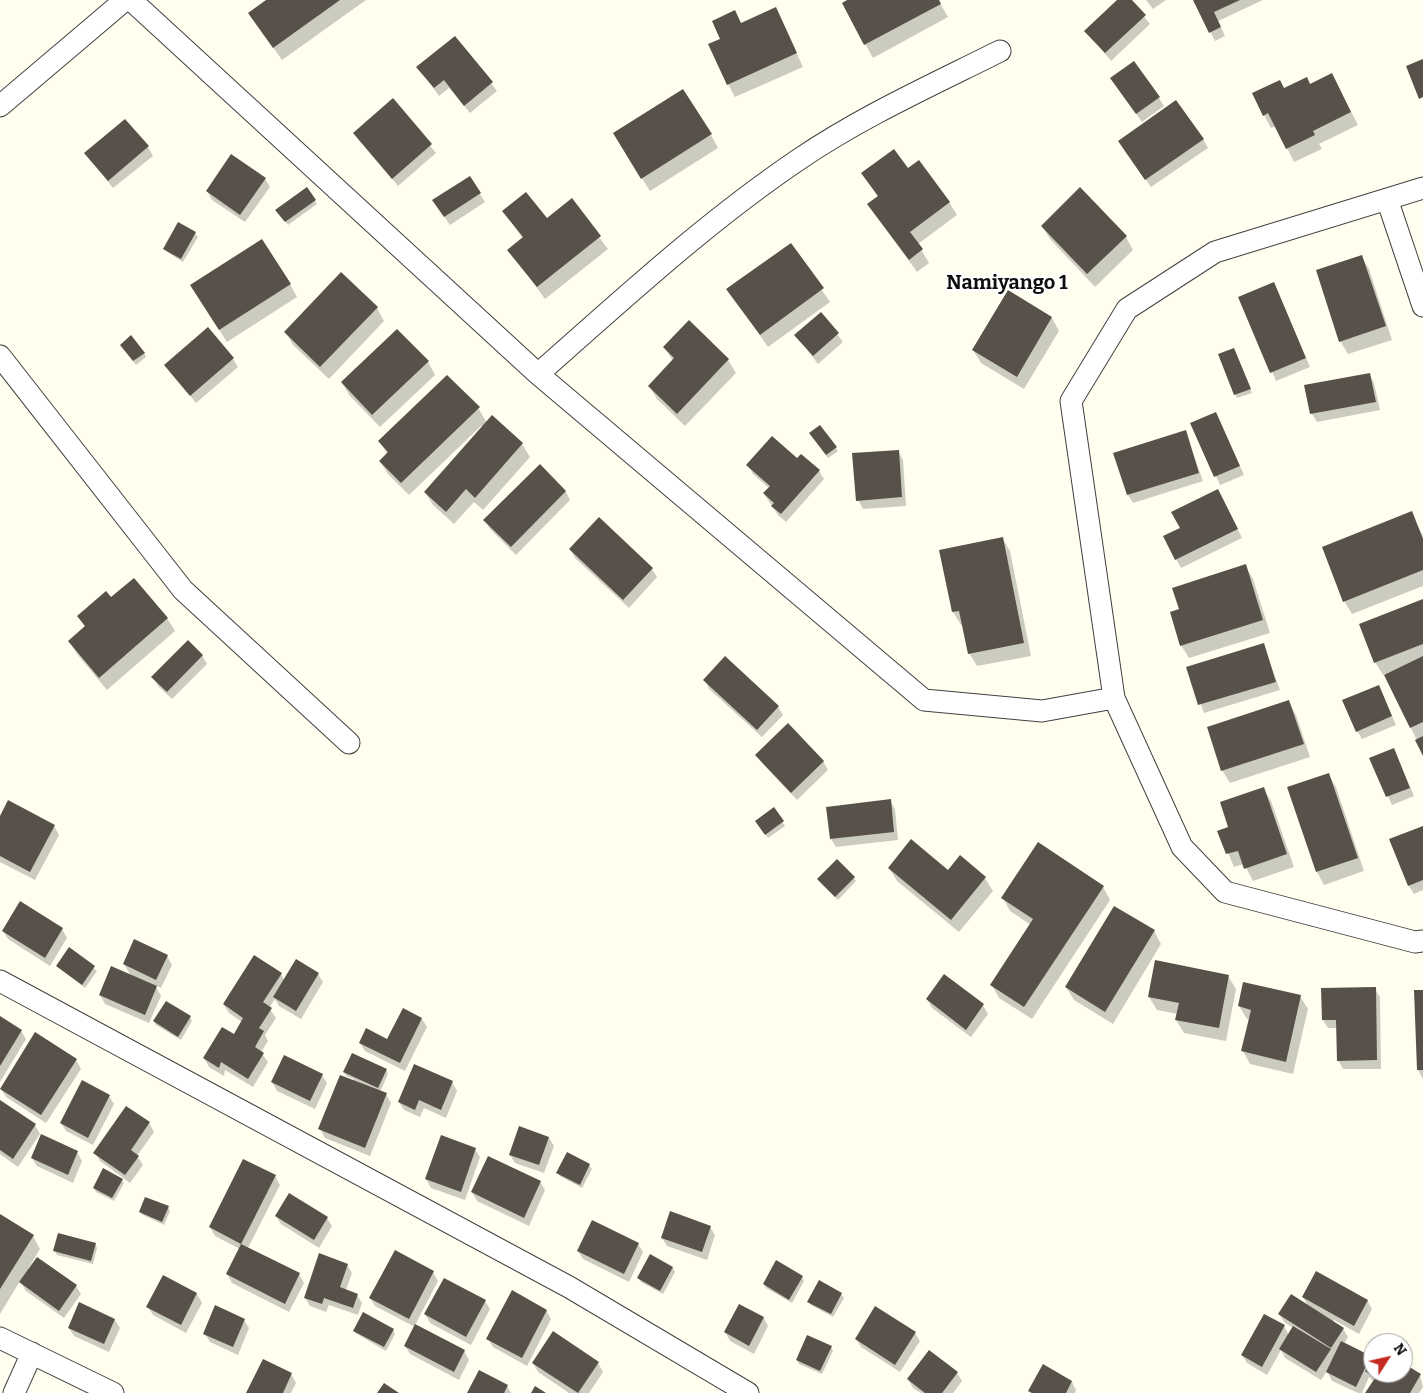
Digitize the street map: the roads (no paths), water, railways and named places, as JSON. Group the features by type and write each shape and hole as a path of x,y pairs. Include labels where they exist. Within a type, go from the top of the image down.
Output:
{"street":[{"path":"0,106 125,0"},
{"path":"131,0 538,374 924,700 1042,711 1114,698"},
{"path":"538,374 652,272 798,160 864,120 1000,51"},
{"path":"1423,188 1215,252 1127,309 1071,401 1114,698 1182,847 1225,892 1415,942 1423,941"},
{"path":"1388,199 1423,306"},
{"path":"0,356 183,590 349,743"},
{"path":"0,981 568,1287 748,1393"},
{"path":"0,1338 113,1393"},
{"path":"14,1393 32,1353"}],"district":[{"name":"Namiyango 1","path":"1007,283"}]}
